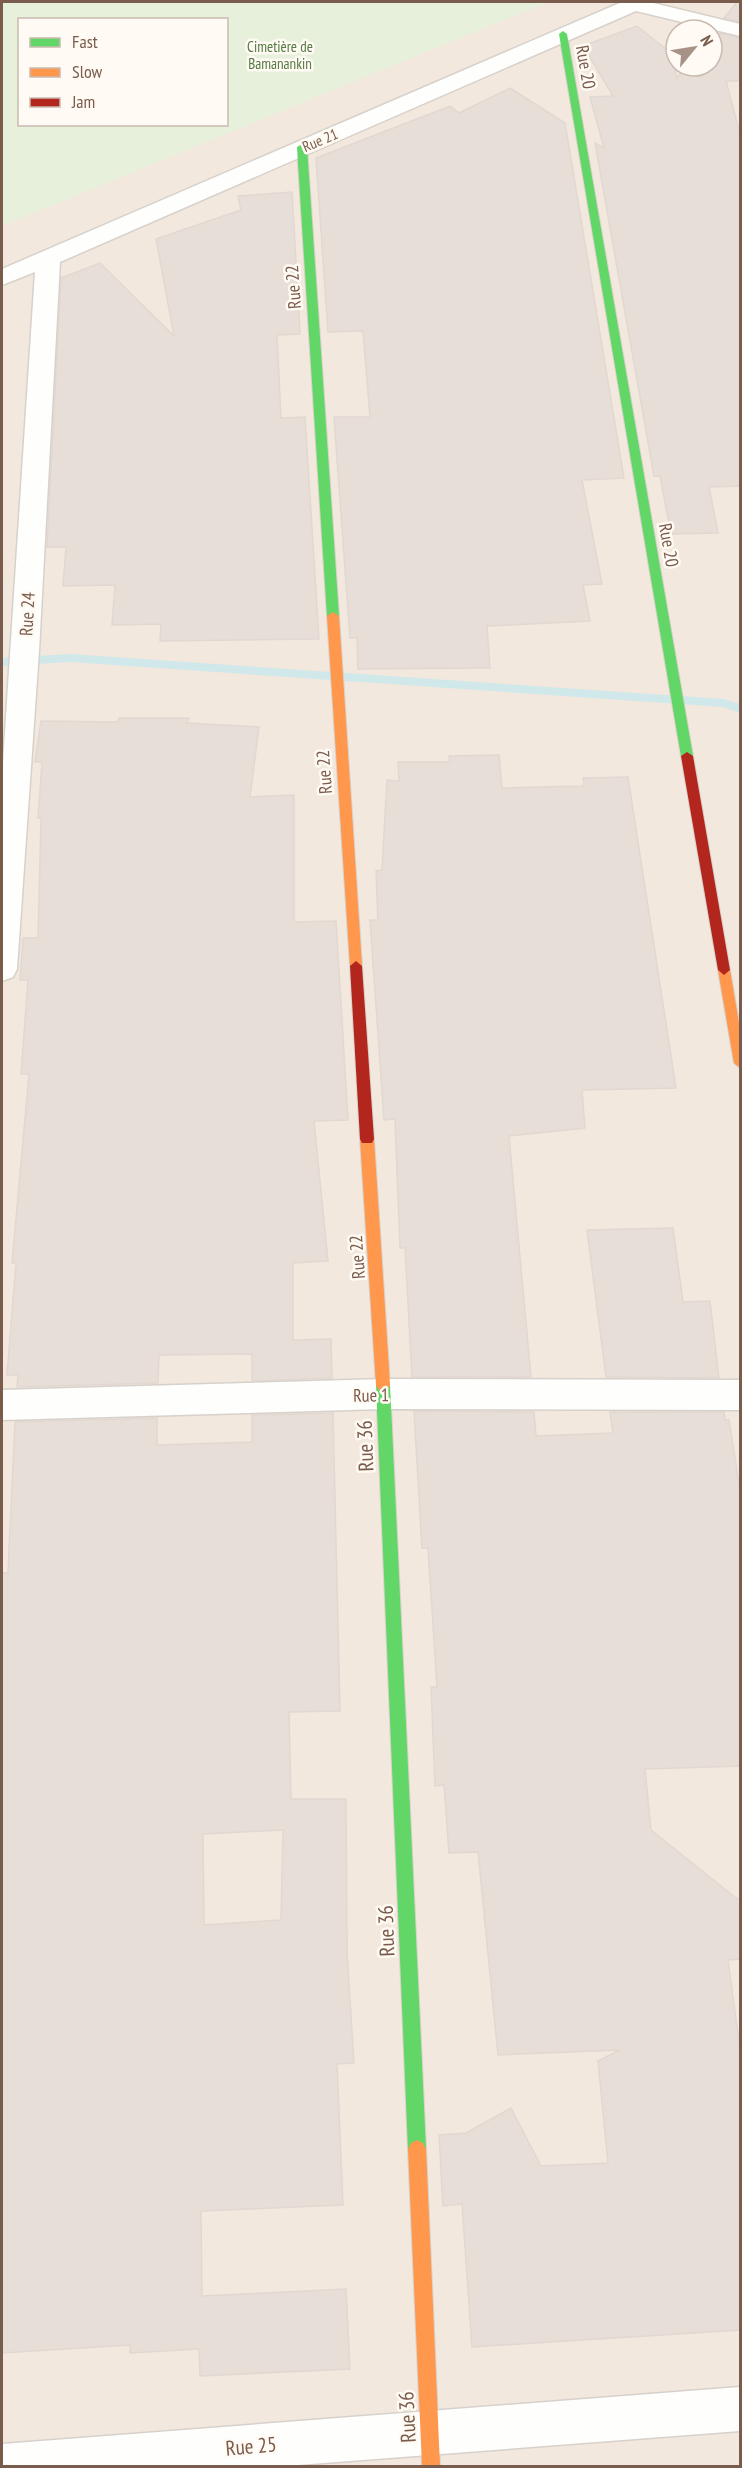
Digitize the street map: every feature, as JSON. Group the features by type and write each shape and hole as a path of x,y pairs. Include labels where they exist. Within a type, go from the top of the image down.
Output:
{"street":[{"path":"636,3 741,30"},
{"name":"Rue 21","path":"2,278 636,3"},
{"name":"Rue 20","path":"563,34 741,1063"},
{"name":"Rue 22","path":"302,147 384,1394"},
{"name":"Rue 24","path":"2,969 25,659 48,258"},
{"name":"Rue 1","path":"2,1405 384,1394 741,1395"},
{"name":"Rue 36","path":"384,1394 430,2449"},
{"name":"Rue 25","path":"2,2466 430,2449 741,2409"}],"shaded area":[{"path":"514,2 740,2 740,2466 2,2466 2,170 216,126 228,126 228,123"}],"green space":[{"name":"Cimetière de Bamanankin","path":"2,2 548,2 2,226"}],"building":[{"path":"737,2 741,2 741,22 724,18"},
{"path":"637,26 664,47 664,78 724,78 724,34 741,38 741,81 726,81 741,138 741,486 709,487 718,533 671,534 660,476 654,476 595,143 604,148 590,97 613,96 583,46"},
{"path":"510,88 565,123 624,478 582,480 602,584 583,585 590,621 487,626 490,668 358,669 357,638 350,638 334,417 370,417 363,331 328,332 316,158 450,106 459,113"},
{"path":"292,192 300,334 277,335 281,418 305,417 319,639 160,641 161,624 112,625 115,585 63,586 66,547 47,547 61,278 100,263 174,336 156,239 241,210 238,196"},
{"path":"119,718 189,718 187,723 259,727 250,797 294,795 294,922 336,921 348,1120 314,1121 328,1261 293,1263 293,1340 331,1339 332,1378 252,1381 252,1354 159,1355 158,1383 17,1387 18,1375 7,1375 16,1263 12,1263 29,1074 21,1074 28,980 20,980 23,938 38,938 41,818 38,818 42,762 35,762 41,721 118,722"},
{"path":"499,755 502,788 584,786 583,778 628,777 676,1088 582,1090 585,1128 509,1136 531,1377 412,1377 405,1248 400,1248 395,1119 384,1120 370,920 378,920 376,871 382,870 387,780 399,781 398,762 450,762 449,756"},
{"path":"673,1228 683,1302 710,1301 719,1378 606,1377 587,1230"},
{"path":"414,1411 534,1412 536,1436 613,1433 610,1412 724,1412 725,1420 729,1420 741,1497 741,1766 645,1769 651,1830 741,1902 741,1959 728,1960 741,2057 741,2330 472,2347 462,2204 443,2206 439,2135 466,2133 511,2108 541,2166 608,2163 598,2061 620,2050 498,2055 478,1852 449,1853 444,1785 435,1786 431,1687 437,1687 428,1548 422,1548"},
{"path":"333,1413 340,1711 289,1712 291,1799 346,1799 347,1952 354,2063 337,2064 343,2205 201,2211 202,2296 346,2289 350,2369 200,2376 199,2349 130,2353 130,2345 2,2353 2,1573 8,1573 15,1422 157,1418 157,1445 252,1442 252,1415","holes":["283,1830 281,1920 204,1925 203,1834"]}],"waterway":[{"path":"2,662 70,658 724,703 740,709"}],"traffic: fast":[{"path":"563,34 687,756"},
{"path":"302,147 333,616"},
{"path":"383,1385 417,2149"}],"traffic: slow":[{"path":"333,616 356,966"},
{"path":"724,970 740,1063"},
{"path":"367,1139 383,1385"},
{"path":"417,2149 431,2466"}],"traffic: jam":[{"path":"687,756 724,970"},
{"path":"356,966 367,1139"}]}
